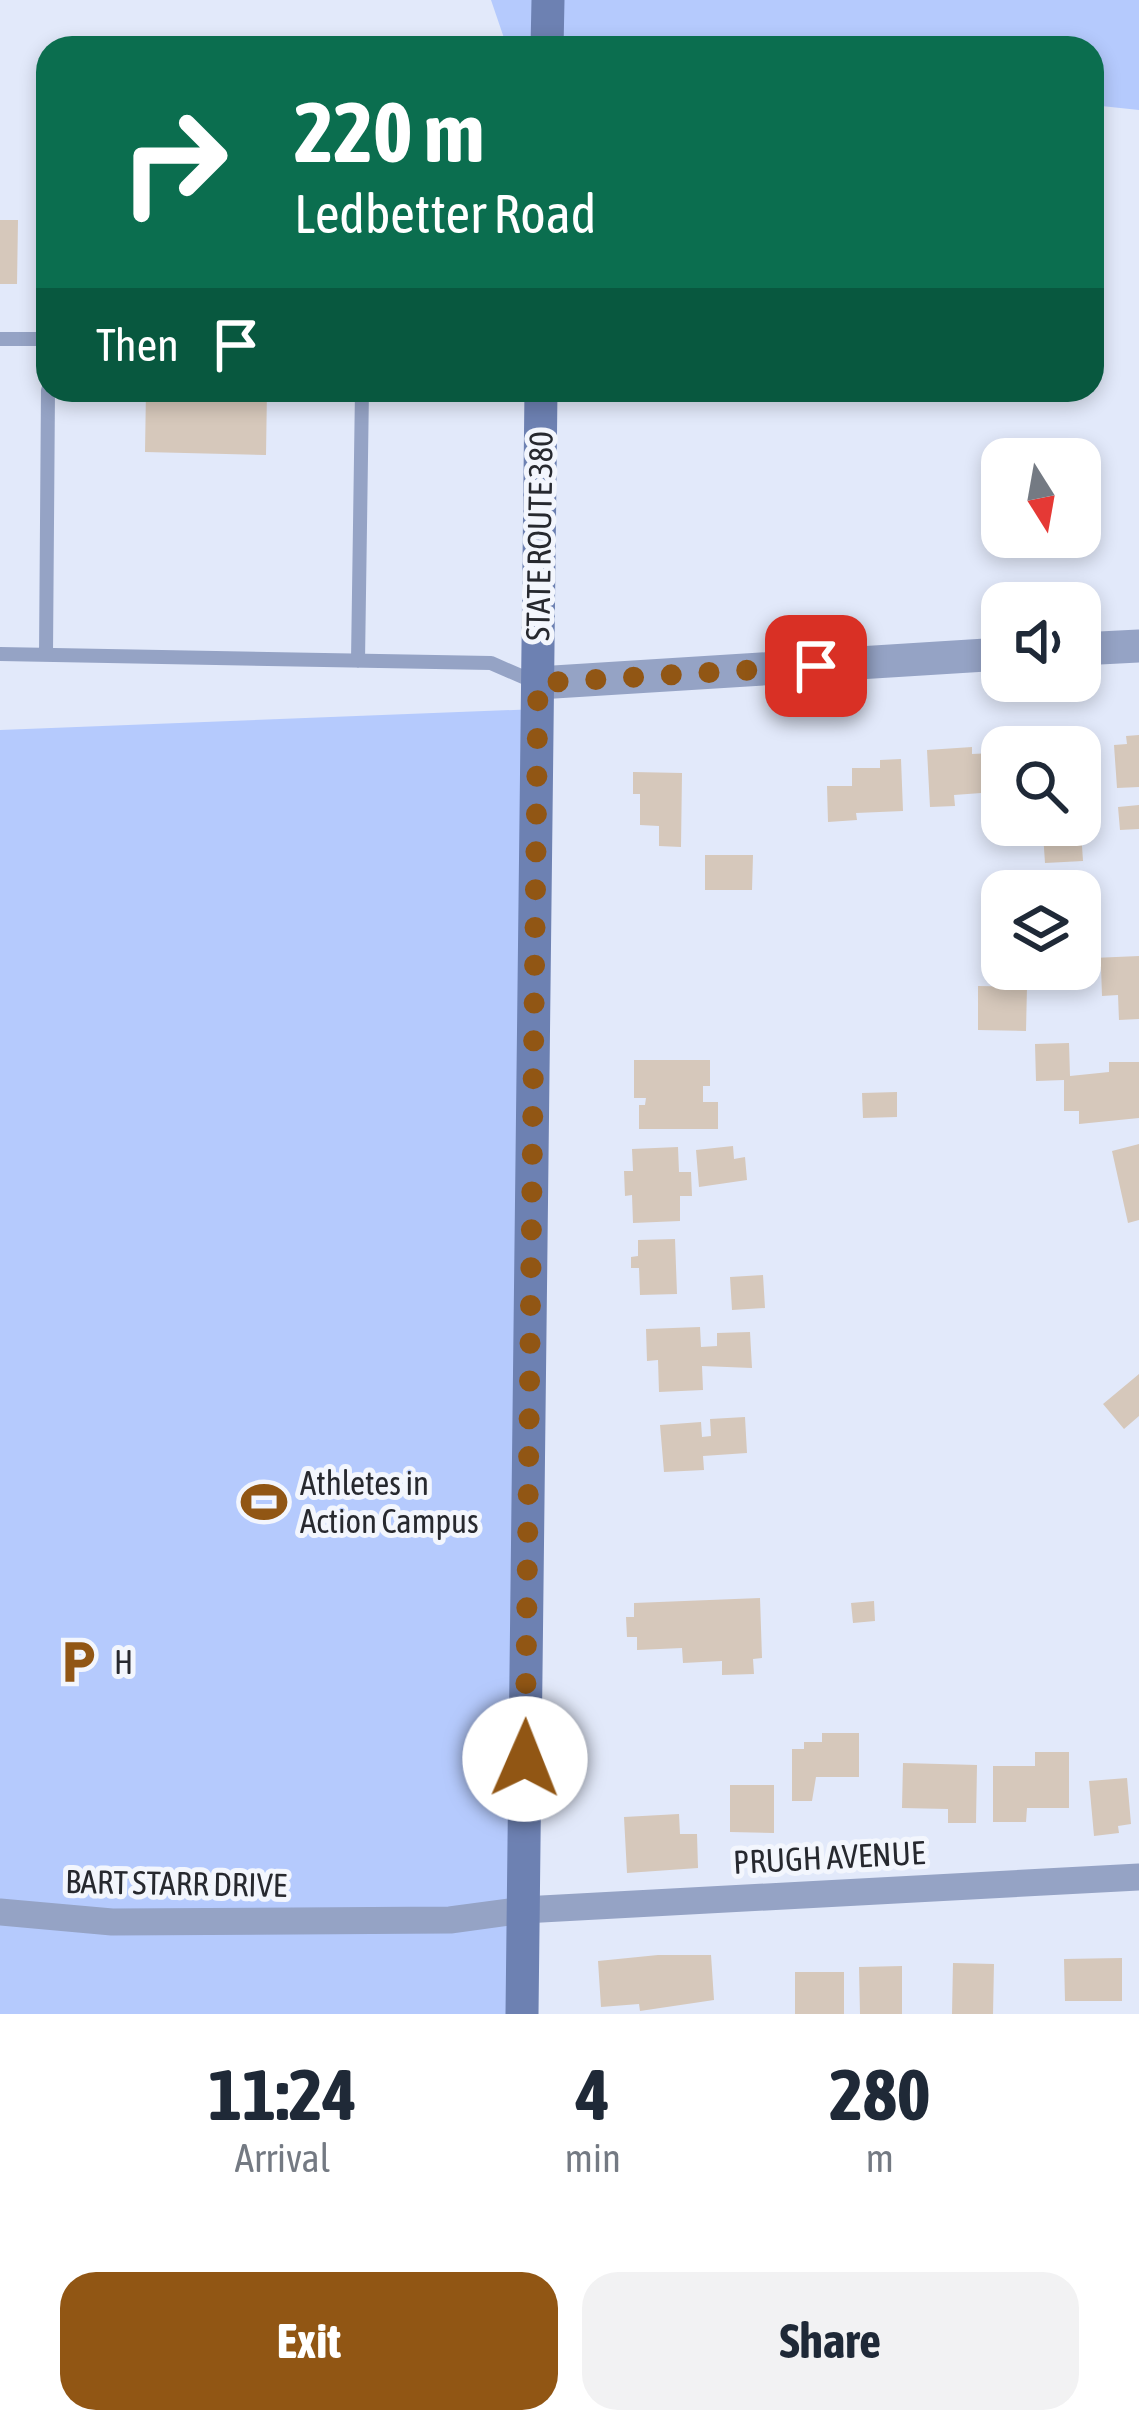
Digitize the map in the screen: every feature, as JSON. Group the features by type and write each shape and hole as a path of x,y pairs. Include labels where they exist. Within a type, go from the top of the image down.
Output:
{"main road":[{"path":"548,0 548,36"},
{"name":"STATE ROUTE 380","path":"522,2014 541,402"}],"street":[{"path":"1101,648 1139,646"},
{"path":"538,683 981,655"},
{"name":"PRUGH AVENUE","path":"351,1921 450,1920 523,1910 1139,1876"},
{"name":"BART STARR DRIVE","path":"0,1912 112,1922 351,1921"}],"lane":[{"path":"0,339 36,340"},
{"path":"46,655 48,402"},
{"path":"358,661 362,402"},
{"path":"0,654 491,664 538,683"}],"shaded area":[{"path":"491,0 1139,0 1139,110 1104,106 1104,36 503,36"},
{"name":"Athletes in Action Campus","path":"537,709 522,2014 0,2014 0,730"}],"building":[{"path":"0,220 18,220 17,284 0,284"},
{"path":"146,402 267,402 266,455 145,452"},
{"path":"1139,735 1139,787 1117,788 1114,745 1127,744 1126,736"},
{"path":"972,747 972,754 981,754 981,793 954,795 955,806 930,807 927,750"},
{"path":"901,759 903,811 856,813 857,820 828,822 827,786 852,786 852,768 880,768 880,760"},
{"path":"633,772 682,773 681,847 659,846 659,826 640,825 640,794 633,794"},
{"path":"1139,805 1139,829 1120,830 1118,807"},
{"path":"1044,846 1082,846 1083,861 1045,863"},
{"path":"705,855 753,855 752,890 705,890"},
{"path":"1139,956 1139,1019 1119,1020 1118,995 1102,996 1101,958"},
{"path":"978,986 981,990 1027,990 1026,1031 978,1030"},
{"path":"1069,1043 1070,1076 1109,1072 1109,1062 1139,1062 1139,1118 1079,1124 1079,1111 1064,1111 1064,1080 1036,1081 1035,1044"},
{"path":"634,1060 710,1060 710,1086 703,1086 703,1102 718,1102 718,1129 639,1129 639,1105 645,1105 646,1098 634,1098"},
{"path":"897,1092 897,1117 863,1118 862,1093"},
{"path":"1139,1144 1139,1220 1128,1223 1112,1151"},
{"path":"733,1146 734,1159 745,1157 747,1180 699,1187 696,1150"},
{"path":"678,1147 679,1172 691,1172 692,1196 680,1196 680,1221 633,1223 632,1195 625,1196 624,1171 633,1171 632,1149"},
{"path":"675,1239 677,1294 640,1295 639,1268 631,1268 631,1257 638,1256 638,1240"},
{"path":"763,1275 765,1308 732,1310 730,1277"},
{"path":"700,1327 701,1347 717,1346 717,1333 750,1332 752,1368 702,1366 703,1390 659,1392 658,1360 647,1361 646,1329"},
{"path":"1139,1374 1139,1416 1124,1429 1103,1404"},
{"path":"745,1417 747,1453 703,1456 704,1470 664,1472 660,1425 701,1422 702,1437 711,1436 710,1419"},
{"path":"760,1598 762,1658 753,1659 754,1674 722,1675 722,1661 683,1663 682,1648 637,1650 637,1637 627,1637 626,1617 634,1617 634,1603"},
{"path":"874,1601 875,1621 853,1623 851,1603"},
{"path":"822,1733 859,1733 859,1777 816,1777 812,1801 792,1801 792,1749 804,1749 804,1742 822,1742"},
{"path":"1035,1752 1069,1752 1069,1808 1027,1808 1026,1822 993,1822 993,1766 1035,1766"},
{"path":"903,1763 977,1765 976,1823 948,1823 948,1809 902,1808"},
{"path":"1127,1778 1131,1824 1118,1826 1119,1833 1094,1836 1089,1781"},
{"path":"730,1785 774,1785 774,1833 730,1832"},
{"path":"679,1814 680,1834 697,1834 698,1868 627,1873 624,1817"},
{"path":"711,1955 714,2000 640,2011 639,2004 601,2007 598,1961"},
{"path":"1122,1958 1122,2001 1065,2001 1064,1959"},
{"path":"953,1963 994,1964 993,2014 952,2014"},
{"path":"902,1966 902,2014 860,2014 859,1967"},
{"path":"795,1972 844,1972 844,2014 795,2014"}],"place":[{"name":"Athletes in Action Campus","path":"264,1502"},
{"name":"H","path":"78,1662"}],"route":[{"path":"525,1759 538,683 816,666"}]}
